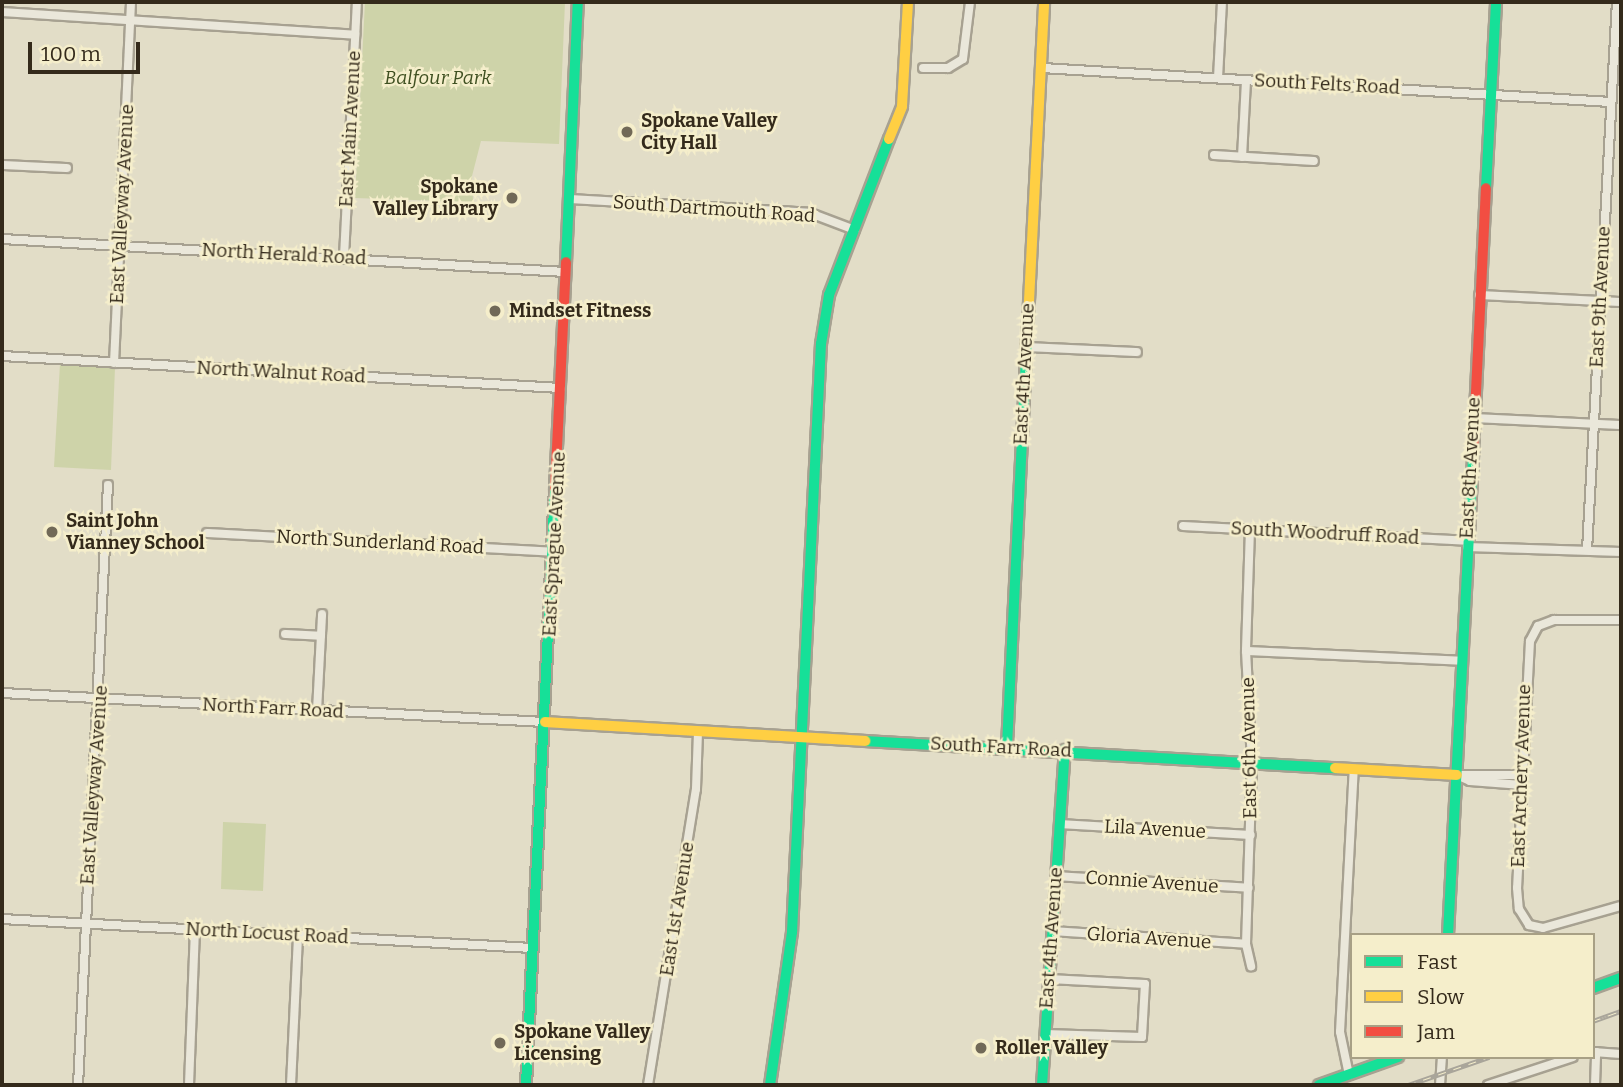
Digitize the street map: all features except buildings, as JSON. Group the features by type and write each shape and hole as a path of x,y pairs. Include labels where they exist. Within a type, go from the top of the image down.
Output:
{"street":[{"name":"East Valleyway Avenue","path":"114,363 131,2"},
{"name":"East Main Avenue","path":"344,257 357,2"},
{"name":"East Sprague Avenue","path":"526,1085 578,2"},
{"path":"770,1085 782,1018 792,932 821,344 829,295 902,106 908,2"},
{"path":"923,68 948,68 963,59 970,2"},
{"name":"East 4th Avenue","path":"1007,747 1044,2"},
{"path":"1217,78 1222,2"},
{"name":"East 8th Avenue","path":"1448,933 1496,2"},
{"name":"East 9th Avenue","path":"1587,550 1617,2"},
{"path":"2,12 355,35"},
{"name":"South Felts Road","path":"1042,68 1611,102"},
{"path":"1242,157 1246,80"},
{"path":"1214,155 1314,161"},
{"path":"2,165 66,168"},
{"name":"South Dartmouth Road","path":"570,199 810,213 855,230"},
{"name":"North Herald Road","path":"2,240 344,257 566,272"},
{"path":"1479,295 1621,302"},
{"path":"1025,347 1137,352"},
{"name":"North Walnut Road","path":"2,356 561,388"},
{"path":"1473,418 1621,425"},
{"name":"East Valleyway Avenue","path":"78,1085 108,485"},
{"name":"South Woodruff Road","path":"1183,526 1621,552"},
{"name":"East 6th Avenue","path":"1250,529 1245,650 1252,763 1246,944 1251,967"},
{"name":"North Sunderland Road","path":"206,533 553,552"},
{"path":"317,711 322,614"},
{"name":"East Archery Avenue","path":"1621,620 1570,617 1538,626 1526,658 1517,888 1518,909 1529,925 1557,928 1621,906"},
{"path":"285,634 321,636"},
{"path":"1245,650 1463,661"},
{"name":"North Farr Road","path":"2,693 545,722"},
{"name":"South Farr Road","path":"545,722 1065,750 1457,775 1522,775"},
{"name":"East 1st Avenue","path":"648,1085 692,812 698,732"},
{"name":"East 4th Avenue","path":"1042,1085 1065,750"},
{"path":"1349,1075 1339,1032 1354,769"},
{"name":"South Farr Road","path":"1457,775 1470,781 1522,785"},
{"name":"Lila Avenue","path":"1059,824 1251,835"},
{"name":"Connie Avenue","path":"1055,876 1249,888"},
{"name":"North Locust Road","path":"2,919 532,948"},
{"path":"189,1085 195,930"},
{"name":"Gloria Avenue","path":"1052,931 1246,944"},
{"path":"291,1085 298,934"},
{"path":"1595,987 1621,978"},
{"path":"1045,1034 1142,1037 1144,984 1049,979"},
{"path":"1595,1085 1595,1052 1621,1054"},
{"path":"1318,1085 1393,1059"},
{"path":"1440,1085 1442,1059"},
{"path":"1488,1085 1567,1059"}],"green space":[{"name":"Balfour Park","path":"365,2 565,2 559,144 481,141 472,176 473,202 355,198"},
{"path":"60,364 115,367 111,470 54,467"},
{"path":"223,822 266,824 263,891 221,889"}],"railway":[{"path":"1595,1020 1621,1011"},
{"path":"1408,1085 1483,1059"}],"traffic: fast":[{"path":"566,262 578,2"},
{"path":"1486,188 1496,2"},
{"path":"770,1085 792,932 821,344 829,295 889,139"},
{"path":"1007,746 1028,321"},
{"path":"1448,933 1473,453"},
{"path":"526,1085 555,488"},
{"path":"865,741 1335,768"},
{"path":"1042,1085 1065,750"},
{"path":"1595,987 1621,978"},
{"path":"1319,1085 1392,1059"}],"traffic: slow":[{"path":"889,139 902,106 908,2"},
{"path":"1028,321 1044,2"},
{"path":"545,722 865,741"},
{"path":"1335,768 1457,775"}],"traffic: jam":[{"path":"1473,453 1486,188"},
{"path":"555,488 566,262"}],"place":[{"name":"Spokane Valley City Hall","path":"627,132"},
{"name":"Spokane Valley Library","path":"512,198"},
{"name":"Mindset Fitness","path":"495,311"},
{"name":"Saint John Vianney School","path":"52,532"},
{"name":"Spokane Valley Licensing","path":"500,1043"},
{"name":"Roller Valley","path":"981,1048"}]}
